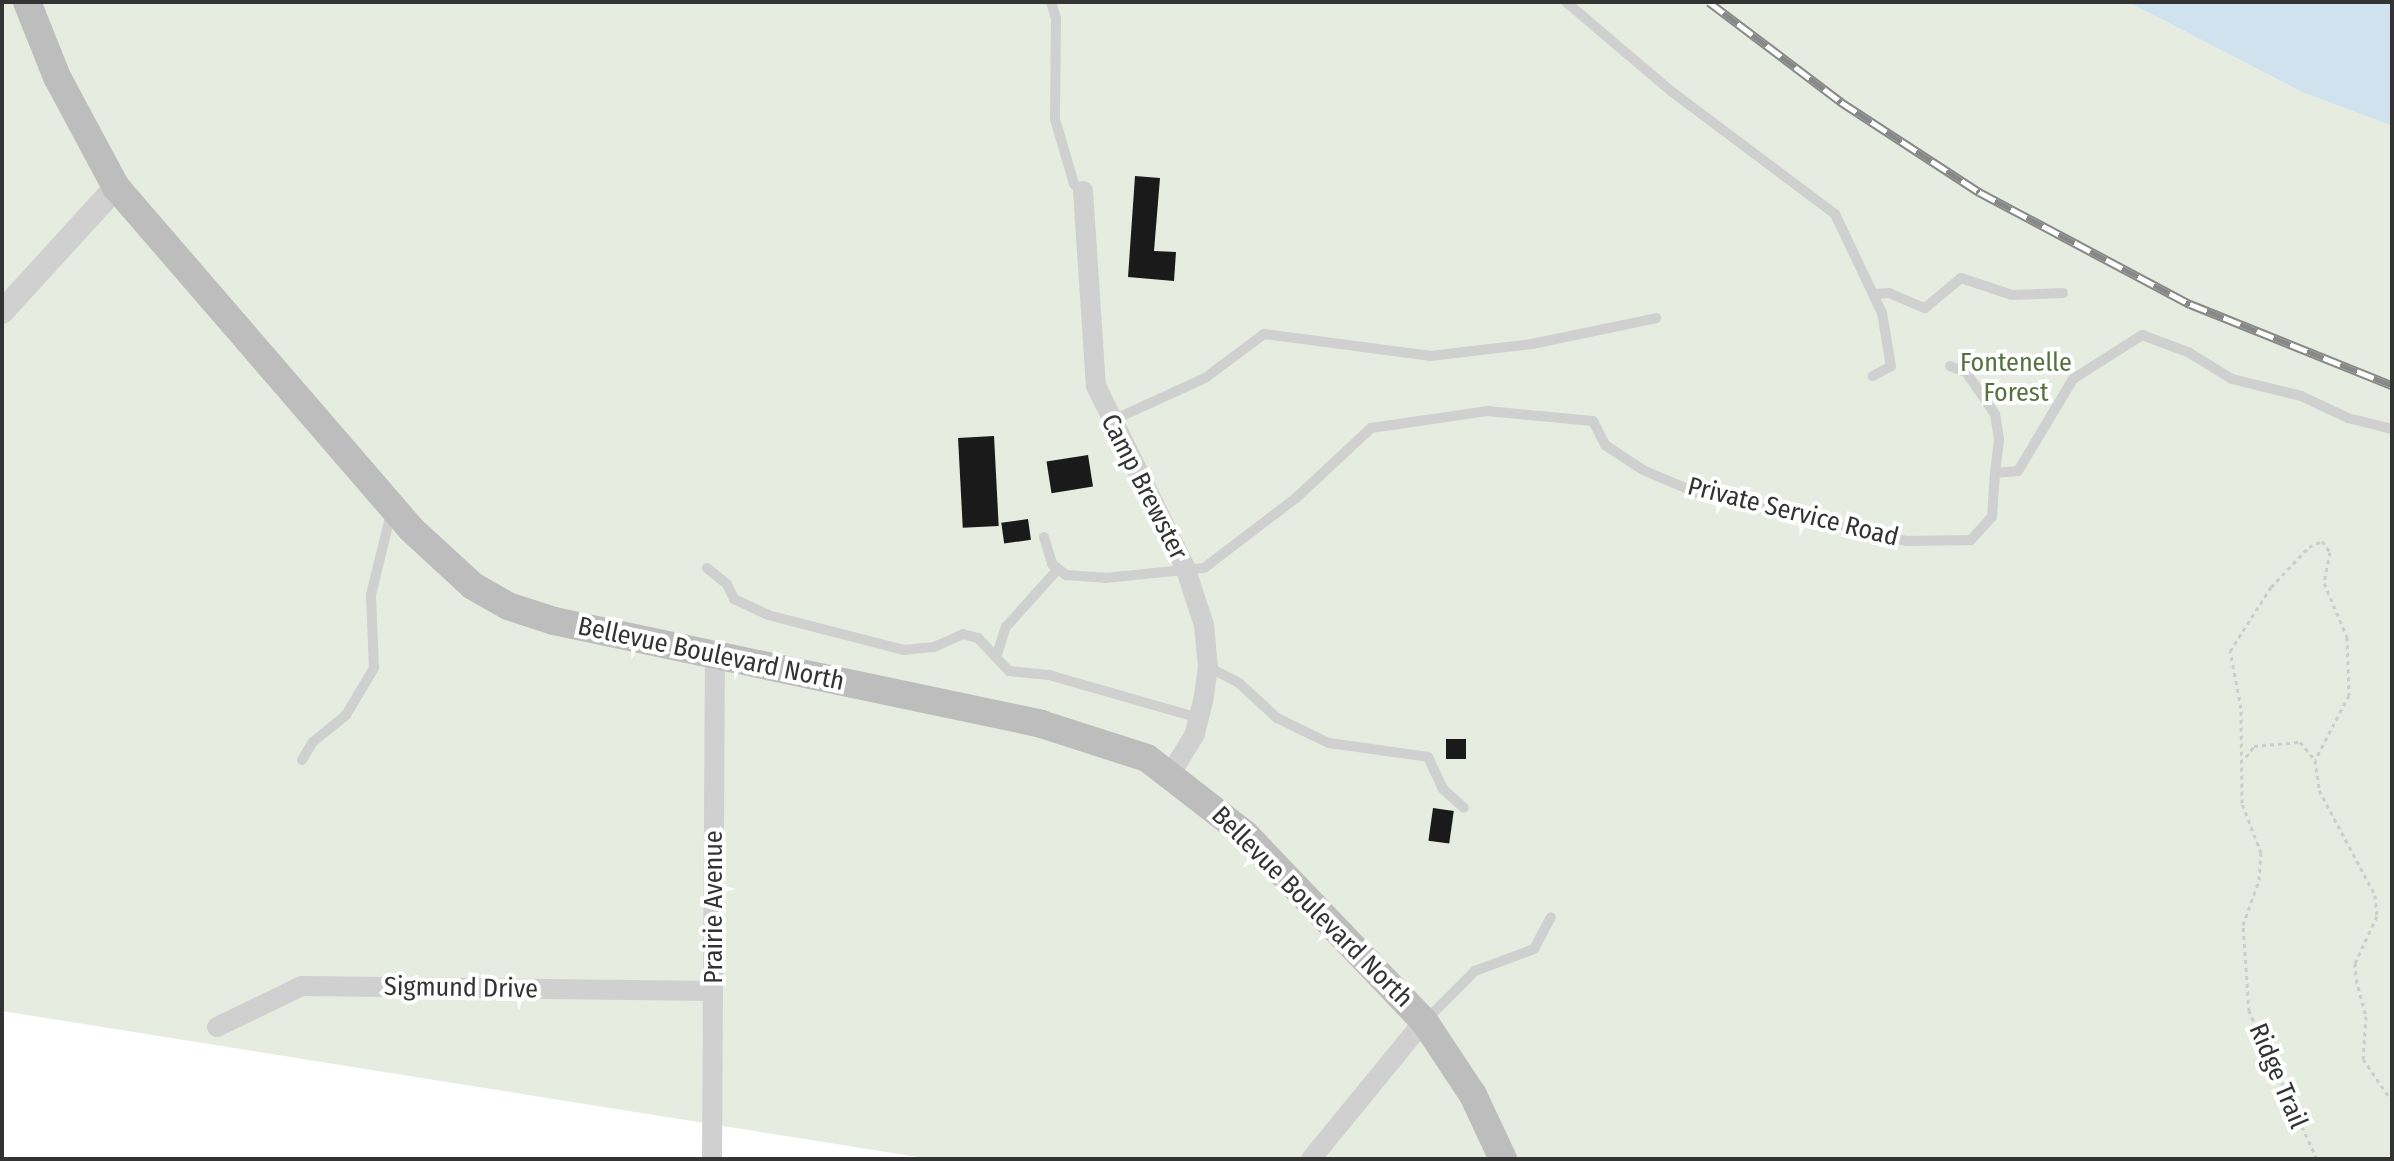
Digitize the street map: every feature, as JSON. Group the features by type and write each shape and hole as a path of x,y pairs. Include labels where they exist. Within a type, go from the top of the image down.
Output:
{"main road":[{"name":"Bellevue Boulevard North","path":"27,2 57,77 116,187 443,563 508,606 715,655 1086,735 1171,773 1245,834 1424,1021 1473,1095 1503,1159"}],"street":[{"path":"2,312 116,187"},
{"name":"Camp Brewster","path":"1083,191 1096,386 1110,422 1185,567 1204,625 1208,667 1199,718 1171,773"},
{"name":"Prairie Avenue","path":"712,1159 715,655"},
{"name":"Sigmund Drive","path":"217,1027 302,986 713,991"},
{"path":"1311,1159 1424,1021"}],"lane":[{"path":"1051,2 1056,18 1055,119 1074,184 1083,191"},
{"path":"1566,2 1671,91 1835,214 1874,294 1891,366 1873,376"},
{"path":"1874,294 1889,293 1925,308 1961,278 2012,295 2063,293"},
{"path":"1110,422 1205,378 1264,334 1430,356 1532,344 1656,318"},
{"path":"1950,366 1966,372 1995,414 1999,440 1995,473 2018,471 2073,379 2142,335 2188,352 2232,379 2301,396 2348,418 2392,429"},
{"name":"Private Service Road","path":"1185,567 1204,568 1296,498 1371,428 1487,411 1593,421 1605,445 1643,470 1702,495 1906,541 1971,540 1992,517 1995,473"},
{"path":"302,760 313,742 346,715 374,668 371,595 393,507"},
{"path":"1044,537 1058,569 1066,575 1105,578 1185,567"},
{"path":"707,568 727,584 734,599 768,615 904,650 934,647 963,634 978,638 1009,671 1049,675 1199,718"},
{"path":"996,657 1006,627 1058,569"},
{"path":"1208,667 1239,683 1277,718 1329,743 1428,757 1443,789 1464,808"},
{"path":"1424,1021 1475,971 1534,949 1551,917"}],"path":[{"name":"Ridge Trail","path":"2315,760 2349,695 2347,637 2334,615 2324,583 2330,552 2322,541 2309,547 2271,587 2230,651 2245,760 2242,803 2261,853 2259,880 2243,925 2249,1011 2317,1159"},
{"path":"2245,760 2254,746 2272,742 2300,742 2315,760 2324,807 2352,847 2375,895 2377,916 2355,963 2356,979 2366,1016 2363,1059 2392,1101"}],"green space":[{"name":"Fontenelle Forest","path":"2,2 2128,2 2302,92 2392,126 2392,1159 930,1159 2,1011"}],"water":[{"path":"2128,2 2392,2 2392,126 2302,92"}],"building":[{"path":"1135,176 1160,178 1154,251 1176,252 1174,281 1128,277"},
{"path":"994,436 999,526 963,528 958,438"},
{"path":"1088,455 1093,487 1052,493 1047,462"},
{"path":"1028,519 1031,540 1004,544 1001,523"},
{"path":"1446,739 1466,739 1466,759 1446,759"},
{"path":"1433,808 1454,811 1449,844 1428,841"}],"railway":[{"path":"1709,2 1841,102 1979,192 2190,304 2392,385"}]}
